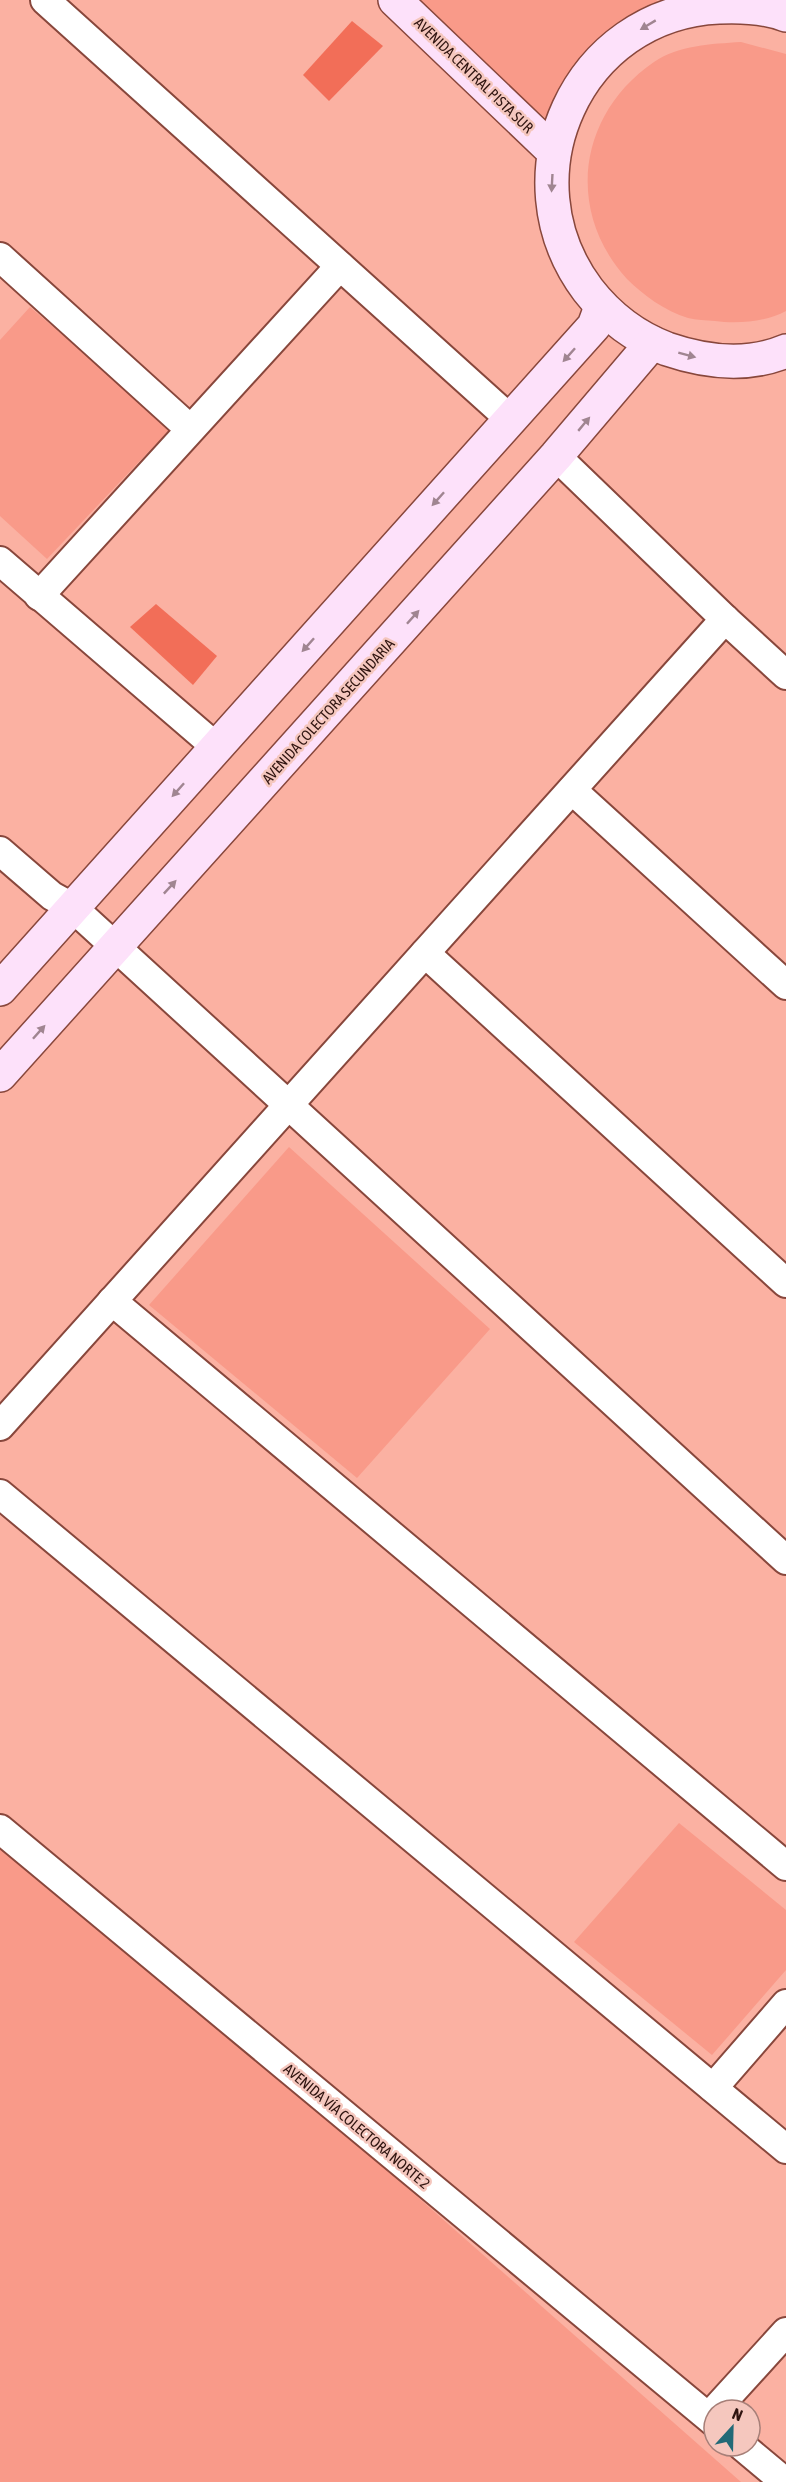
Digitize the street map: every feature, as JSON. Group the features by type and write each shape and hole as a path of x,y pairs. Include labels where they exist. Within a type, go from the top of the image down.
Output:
{"street":[{"path":"45,0 510,419"},
{"name":"AVENIDA CENTRAL PISTA SUR","path":"395,0 553,151"},
{"path":"782,359 732,362 690,357 652,344 625,327 601,307 576,273 558,235 551,193 553,151 566,110 589,73 619,43 656,20 693,4 741,6 786,15"},
{"path":"0,257 190,429"},
{"path":"39,596 340,266"},
{"path":"0,989 594,326 601,307"},
{"name":"AVENIDA COLECTORA SECUNDARIA","path":"0,1075 556,456 652,344"},
{"path":"556,456 786,675"},
{"path":"0,561 216,747"},
{"path":"0,1426 725,619"},
{"path":"572,790 786,985"},
{"path":"0,851 52,896 72,907 786,1560"},
{"path":"425,953 786,1283"},
{"path":"112,1301 786,1866"},
{"path":"0,1494 786,2149"},
{"name":"AVENIDA VÍA COLECTORA NORTE 2","path":"0,1829 702,2406"},
{"path":"713,2088 786,2004"},
{"path":"728,2398 786,2332"},
{"path":"756,2458 785,2482"}],"shaded area":[{"path":"414,0 656,0 662,5 551,123 417,7"},
{"path":"741,42 786,54 786,311 770,318 742,322 691,319 663,307 640,291 627,279 607,252 594,224 588,194 589,164 596,136 609,108 628,83 654,62 685,49"},
{"path":"30,307 171,428 47,559 0,516 0,340"},
{"path":"289,1147 490,1329 357,1478 149,1305"},
{"path":"679,1823 786,1910 786,1970 712,2055 574,1942"},
{"path":"0,1829 702,2448 702,2458 714,2458 741,2482 0,2482"}],"building":[{"path":"352,21 383,46 329,101 303,75"},
{"path":"156,604 217,656 193,685 130,627"}]}
